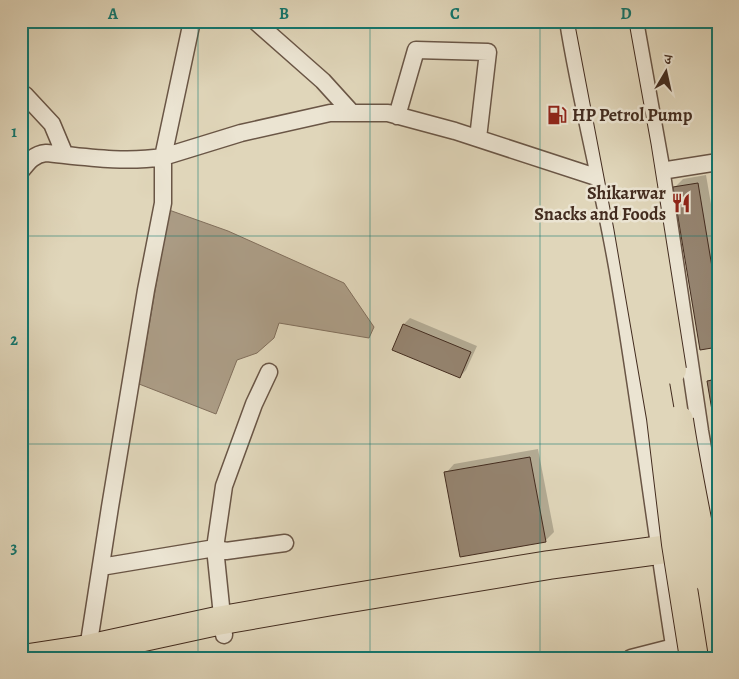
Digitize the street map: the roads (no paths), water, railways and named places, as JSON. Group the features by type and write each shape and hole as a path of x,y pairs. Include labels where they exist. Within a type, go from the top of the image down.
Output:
{"highway":[{"path":"589,21 628,226 661,418 676,544 682,654"},
{"path":"614,21 637,148 688,478 699,525 718,649"},
{"path":"660,557 718,539"},
{"path":"29,658 87,653 223,628 462,579 660,557 718,554"},
{"path":"115,658 223,628"}],"street":[{"path":"87,653 144,299 163,203 150,159 192,21"},
{"path":"255,21 323,81 352,113"},
{"path":"568,21 620,283 660,557 682,654 631,658"},
{"path":"635,21 661,171 700,431 718,535"},
{"path":"397,116 416,50 488,52 478,138"},
{"path":"21,93 52,124 65,155"},
{"path":"330,113 336,96"},
{"path":"21,171 37,154 150,159 241,133 330,113 388,113 478,138 599,178"},
{"path":"661,171 718,162"},
{"path":"223,628 215,548 224,486 254,404 269,372"},
{"path":"101,567 215,548 226,551 285,543"}],"place":[{"name":"HP Petrol Pump","path":"557,115"},
{"name":"Shikarwar Snacks and Foods","path":"681,203"}]}
